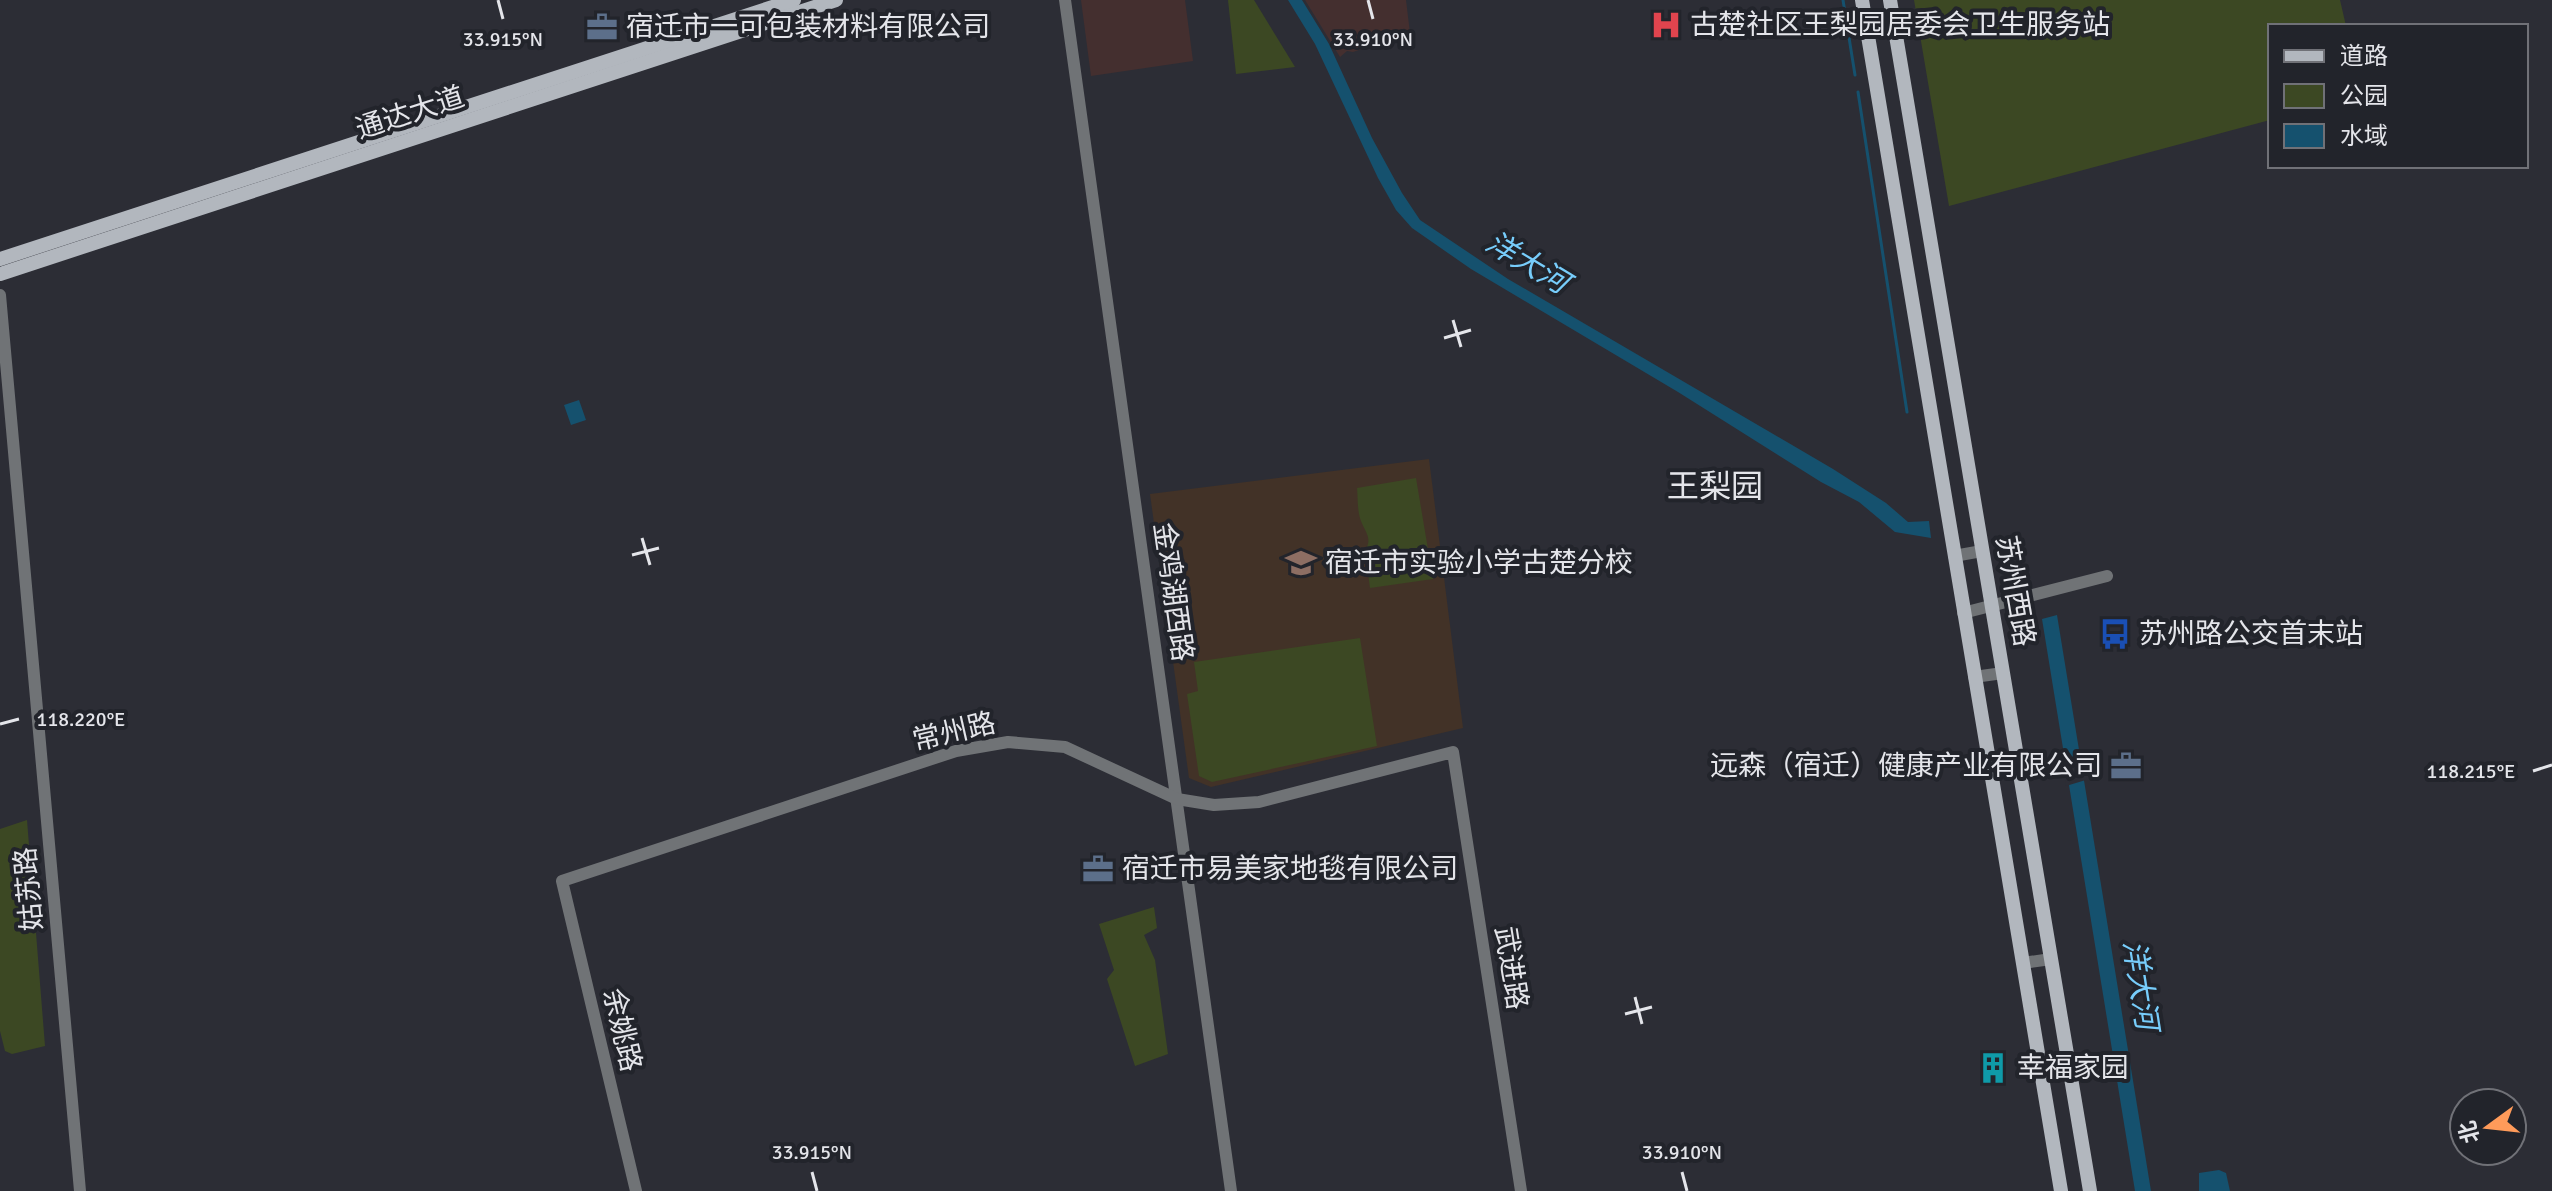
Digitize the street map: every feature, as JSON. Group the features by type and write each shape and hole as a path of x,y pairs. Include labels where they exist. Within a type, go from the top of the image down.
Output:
{"main road":[{"name":"通达大道","path":"0,259 794,0"},
{"name":"通达大道","path":"0,274 836,0"},
{"name":"苏州西路","path":"1862,0 2061,1191"},
{"name":"苏州西路","path":"1890,0 2090,1191"}],"street":[{"name":"金鸡湖西路","path":"1065,0 1231,1191"},
{"name":"姑苏路","path":"0,295 80,1191"},
{"path":"1954,556 1982,551"},
{"path":"1963,613 2107,576"},
{"path":"1974,677 2003,673"},
{"name":"常州路","path":"562,881 956,751 1008,742 1065,747 1177,799 1214,805 1259,802 1453,752"},
{"name":"武进路","path":"1453,752 1521,1191"},
{"name":"余姚路","path":"562,881 636,1191"},
{"path":"2023,963 2051,959"}],"shaded area":[{"path":"1081,0 1185,0 1193,61 1091,76"},
{"path":"1305,0 1406,0 1410,33 1353,52 1347,51 1340,57"},
{"name":"宿迁市实验小学古楚分校","path":"1429,459 1463,728 1211,787 1189,778 1150,494"}],"green space":[{"path":"1228,0 1254,0 1295,67 1236,74"},
{"path":"1914,0 2340,0 2346,24 2268,24 2268,121 1949,206"},
{"path":"1416,478 1433,579 1370,588 1365,551 1368,539 1358,509 1357,488"},
{"path":"1360,638 1377,746 1212,782 1199,776 1187,694 1198,691 1194,662"},
{"path":"27,820 45,1046 12,1054 5,1051 0,1031 0,829"},
{"path":"1154,907 1157,928 1144,935 1155,960 1168,1054 1135,1066 1107,979 1114,970 1099,924"}],"water":[{"path":"1288,0 1302,0 1329,44 1372,138 1420,220 1508,279 1833,469 1886,503 1908,522 1929,521 1931,538 1895,532 1859,502 1821,482 1678,392 1471,269 1412,228 1396,210 1378,178 1315,44"},
{"path":"579,400 586,420 571,425 564,405"},
{"path":"2057,615 2151,1191 2135,1191 2042,619"},
{"path":"2219,1170 2226,1173 2230,1191 2199,1191 2199,1173"}],"pier":[{"path":"2084,755 2089,779 2066,786 2062,758"}],"waterway":[{"path":"1843,0 1855,75"},
{"path":"1858,92 1907,412"}],"place":[{"name":"古楚社区王梨园居委会卫生服务站","path":"1666,25"},
{"name":"宿迁市一可包装材料有限公司","path":"602,27"},
{"name":"宿迁市实验小学古楚分校","path":"1301,563"},
{"name":"苏州路公交首末站","path":"2115,634"},
{"name":"远森（宿迁）健康产业有限公司","path":"2126,766"},
{"name":"宿迁市易美家地毯有限公司","path":"1098,869"},
{"name":"幸福家园","path":"1993,1068"}],"district":[{"name":"王梨园","path":"1715,486"}],"water label":[{"name":"洋大河","path":"1527,263"},
{"name":"洋大河","path":"2140,985"}]}
